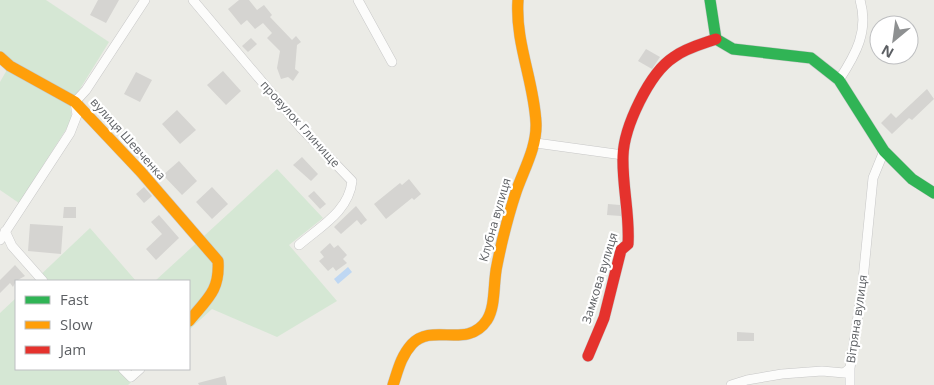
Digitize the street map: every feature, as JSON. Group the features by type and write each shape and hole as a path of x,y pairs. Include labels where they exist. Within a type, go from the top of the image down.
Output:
{"street":[{"path":"0,240 70,133 77,115 76,102 86,90 145,0"},
{"name":"провулок Глинище","path":"193,0 301,128 352,181 351,190 341,209 299,245"},
{"path":"358,0 392,62"},
{"name":"Клубна вулиця","path":"393,385 400,360 408,345 433,334 466,336 484,326 489,316 493,280 506,229 520,181 536,143 533,96 525,75 516,12 518,0"},
{"path":"710,0 716,39 733,49 769,55 811,58 839,80 884,151 912,179 934,193"},
{"path":"839,80 853,59 861,41 864,13 860,0"},
{"name":"Замкова вулиця","path":"588,356 604,318 621,250 628,244 629,230 623,155 642,100 651,83 669,61 716,39"},
{"name":"вулиця Шевченка","path":"0,58 10,66 76,102 135,165 218,261 219,278 213,292 190,320"},
{"path":"536,143 623,155"},
{"name":"Вітряна вулиця","path":"731,385 822,371 844,373 850,368 862,290 873,178 884,151"},
{"path":"5,232 12,246 41,280"},
{"path":"850,368 850,385"},
{"path":"124,370 131,377 139,370"}],"green space":[{"path":"0,0 46,0 109,42 70,105 72,120 19,203 0,190 0,82 8,68 0,60"},
{"path":"277,169 323,218 289,245 337,301 277,337 212,309 190,329 190,280 156,280"},
{"path":"90,228 135,280 35,280"},
{"path":"15,299 15,370 145,370 128,385 0,385 0,313"}],"water":[{"path":"348,267 352,272 338,284 334,279"}],"building":[{"path":"98,0 119,0 106,23 90,15"},
{"path":"239,0 249,0 257,10 264,5 272,15 270,17 292,40 296,36 301,42 297,45 295,69 299,72 293,81 288,77 281,79 277,68 280,51 267,38 272,33 263,23 255,29 247,20 241,25 228,9"},
{"path":"251,38 257,44 248,52 242,46"},
{"path":"646,49 660,57 652,69 638,61"},
{"path":"223,71 241,91 226,105 207,85"},
{"path":"136,72 152,80 140,102 124,94"},
{"path":"927,89 934,99 912,120 909,118 892,134 881,123 891,113 896,118"},
{"path":"177,110 196,130 180,144 162,124"},
{"path":"302,157 318,174 311,181 293,165"},
{"path":"179,161 197,181 182,195 163,175"},
{"path":"409,179 421,194 414,200 412,198 386,219 374,204 400,183 402,185"},
{"path":"144,187 152,196 144,203 136,194"},
{"path":"212,187 228,204 212,219 196,202"},
{"path":"314,191 326,204 320,209 308,196"},
{"path":"608,204 620,205 621,216 607,215"},
{"path":"356,206 367,220 361,225 357,220 341,234 334,227"},
{"path":"64,207 76,207 76,218 63,218"},
{"path":"159,215 179,238 156,260 146,249 162,234 151,222"},
{"path":"30,224 63,226 61,254 28,251"},
{"path":"330,243 334,248 338,245 347,255 343,259 347,263 336,271 333,267 328,271 319,261 324,257 320,252"},
{"path":"15,265 25,276 15,280 13,287 10,283 0,293 0,280"},
{"path":"737,332 754,333 754,341 737,341"},
{"path":"225,376 227,385 199,385 198,383"}],"traffic: fast":[{"path":"710,0 716,39 733,49 811,58 839,80 884,151 912,179 934,193"}],"traffic: slow":[{"path":"393,385 402,358 412,344 420,338 430,335 460,335 479,329 487,320 492,308 496,272 505,228 536,132 535,107 519,31 518,0"},
{"path":"0,57 10,66 75,102 141,172 218,261 217,280 211,294 190,320"}],"traffic: jam":[{"path":"588,356 604,318 621,250 628,244 623,156 624,144 633,116 647,88 665,65 684,51 716,39"}]}
